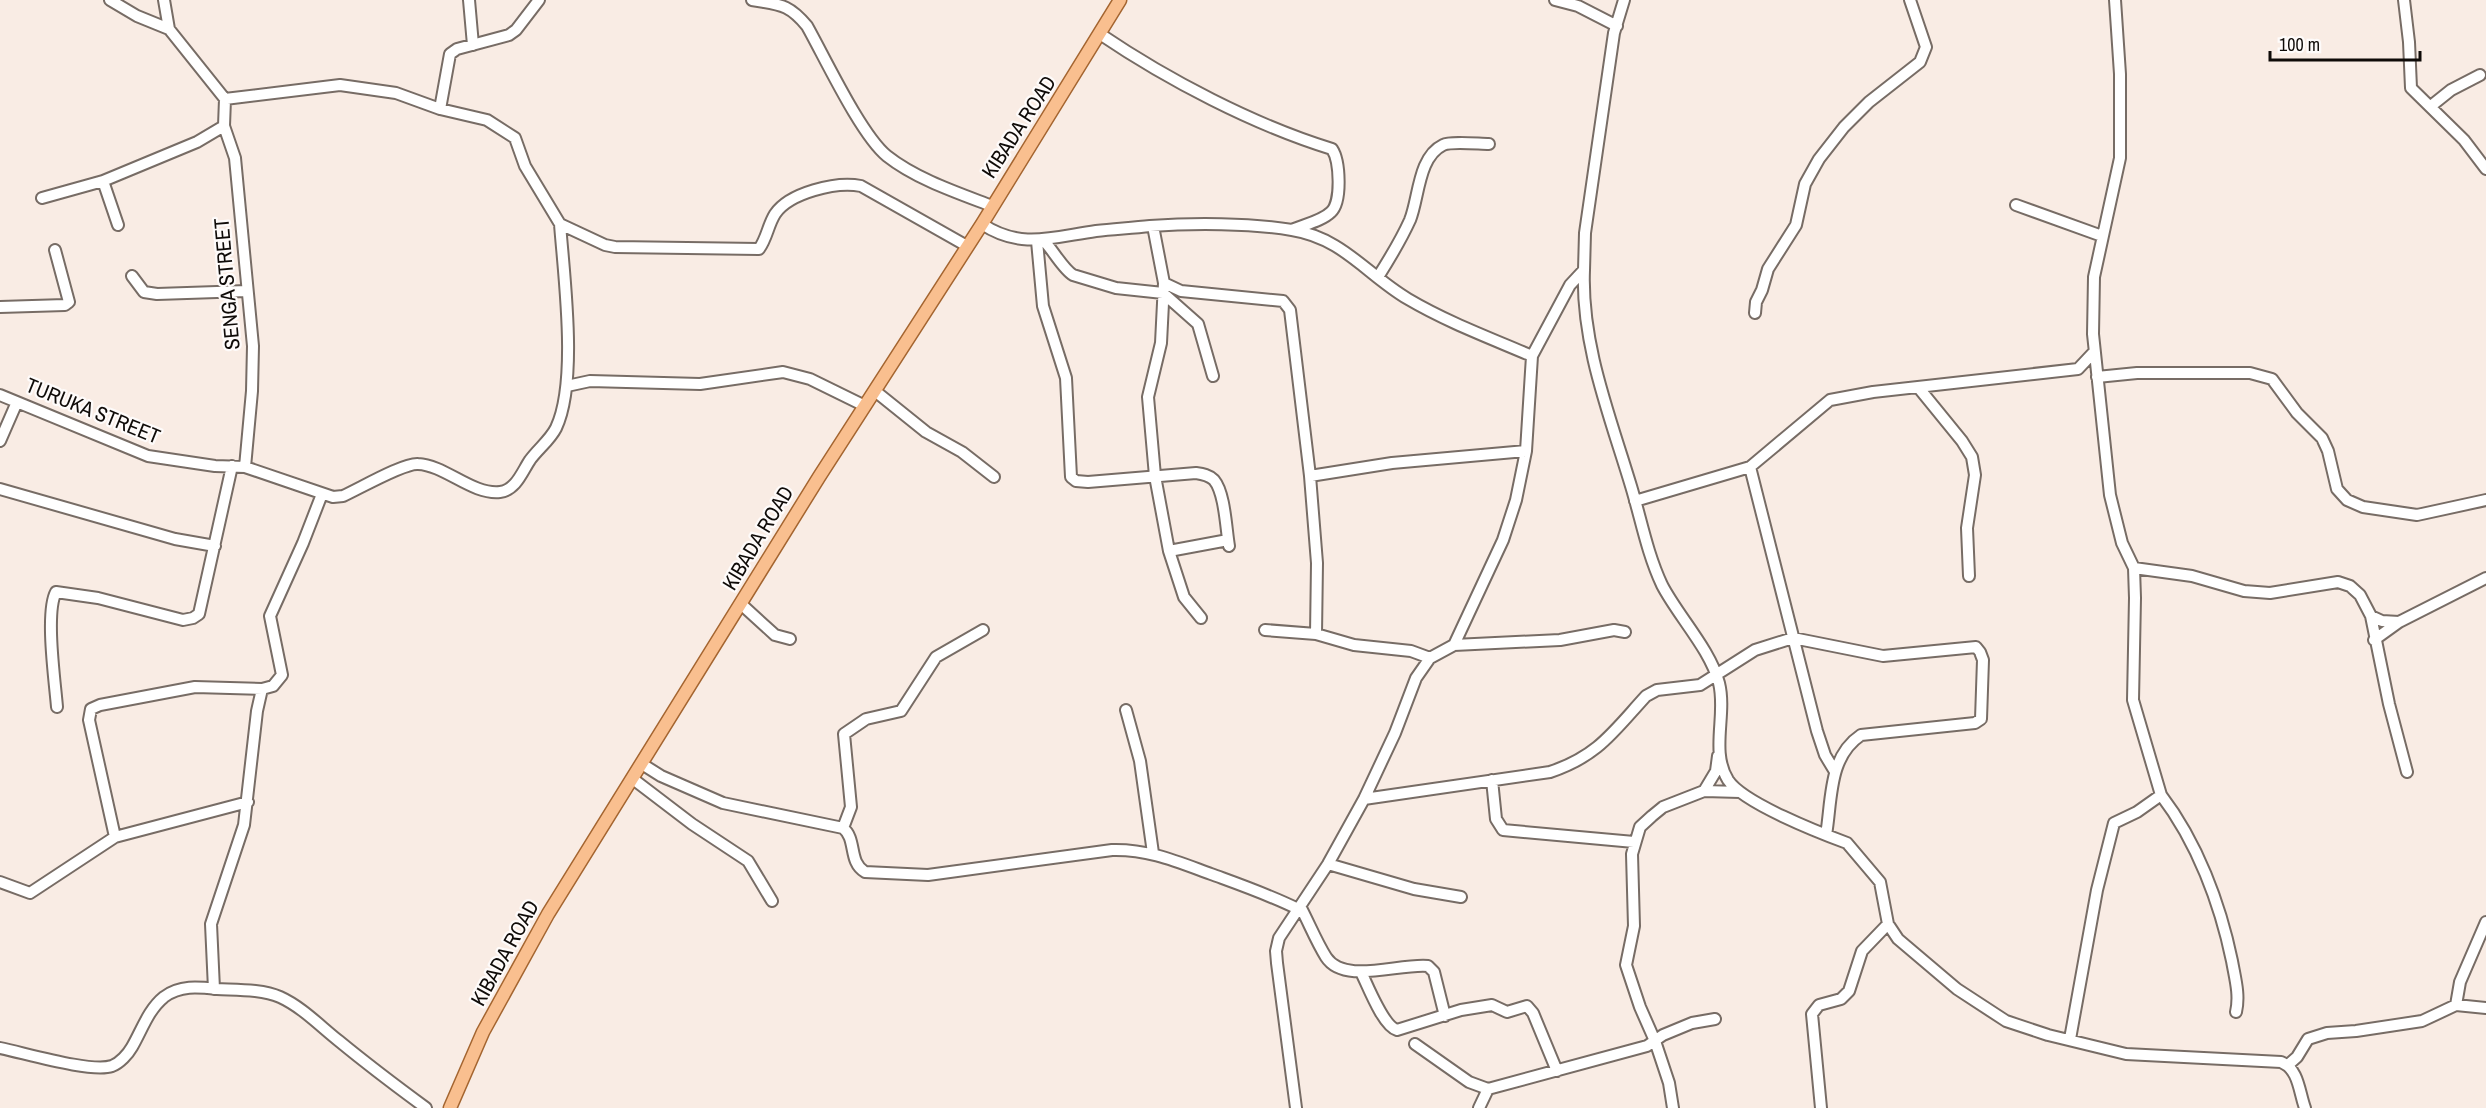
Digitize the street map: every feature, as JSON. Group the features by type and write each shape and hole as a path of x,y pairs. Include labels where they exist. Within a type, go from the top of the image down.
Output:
{"main road":[{"name":"KIBADA ROAD","path":"450,1108 470,1059 548,914 865,406 982,224 1120,0"}],"street":[{"path":"110,0 137,16 169,29"},
{"path":"115,837 89,720 91,709 100,705 195,687 262,689 273,686 282,675 270,616 322,494 333,497 343,496 405,467 418,464 486,491 508,490 555,430 567,386 566,311 560,224 525,166 515,138 487,120 440,108 396,93 340,85 225,99 169,29 164,0"},
{"path":"469,0 473,45"},
{"path":"440,108 450,54 456,49 509,35 516,30 540,0"},
{"path":"752,0 786,6 797,14 807,26 864,127 886,156 935,184 992,206"},
{"path":"1555,0 1578,6 1617,26"},
{"path":"1624,0 1617,26 1585,233 1583,297 1596,364 1646,543 1662,584 1715,673 1721,706 1721,744 1716,771 1704,791"},
{"path":"1755,314 1756,302 1768,269 1796,225 1805,184 1819,159 1844,127 1869,102 1920,62 1925,52 1926,47 1910,0"},
{"path":"2115,0 2120,74 2120,158 2094,277 2094,352 2110,495 2126,555 2134,567 2133,700 2161,795 2176,814 2210,885 2221,917 2236,983 2239,1002 2236,1012"},
{"path":"2404,0 2411,88 2464,140 2486,169"},
{"path":"1100,34 1159,72 1291,136 1332,149 1336,155 1338,170 1337,204 1330,213 1292,230"},
{"path":"2431,106 2451,90 2480,75"},
{"name":"SENGA STREET","path":"225,99 224,126 235,158 254,346 244,467"},
{"path":"42,198 103,182 197,142 224,126"},
{"path":"1378,277 1398,246 1411,217 1426,166 1433,154 1444,145 1489,144"},
{"path":"103,182 118,225"},
{"path":"560,224 605,245 615,247 753,250 759,249 765,241 773,217 791,198 849,183 861,186 967,246"},
{"path":"2016,205 2102,236"},
{"path":"982,224 1008,237 1040,241 1097,231 1153,226 1238,226 1292,230 1308,234 1343,250 1405,297 1438,316 1532,356"},
{"path":"1153,226 1163,288 1161,343 1148,397 1155,476 1169,551 1184,597 1202,618"},
{"path":"1040,241 1057,255 1067,272 1116,288 1163,288 1283,301 1290,310 1310,476 1317,563 1316,634"},
{"path":"1040,241 1043,306 1066,378 1071,477 1076,481 1088,482 1196,473 1207,475 1215,480 1221,497 1229,543 1169,551"},
{"path":"0,307 65,305 69,302 55,250"},
{"path":"1454,645 1510,521 1526,451 1532,356 1570,285 1584,270"},
{"path":"132,276 144,292 157,294 247,291"},
{"path":"1163,288 1198,324 1213,376"},
{"path":"2078,369 2094,352"},
{"path":"1635,501 1750,467 1830,400 1872,392 2078,369 2097,378 2137,373 2250,373 2272,379 2297,412 2322,438 2328,451 2337,489 2347,500 2363,507 2417,514 2486,500"},
{"path":"567,386 590,381 700,384 783,372 810,379 865,406"},
{"path":"1918,387 1962,441 1972,457 1975,475 1967,528 1969,576"},
{"path":"875,391 926,432 962,452 994,477"},
{"name":"TURUKA STREET","path":"0,395 148,456 214,466 244,467 322,494"},
{"path":"0,441 17,402"},
{"path":"1310,476 1392,463 1526,451"},
{"path":"57,707 52,600 57,592 98,598 183,620 199,614 232,466"},
{"path":"1750,467 1817,731 1825,755 1834,771"},
{"path":"0,489 175,538 215,546"},
{"path":"2134,567 2192,576 2244,591 2270,593 2338,582 2350,586 2360,595 2371,616 2374,640 2408,772"},
{"path":"2374,640 2399,622 2486,578"},
{"path":"741,604 775,635 790,639"},
{"path":"2371,616 2382,621 2399,622"},
{"path":"843,828 851,807 844,734 866,719 901,711 936,657 983,630"},
{"path":"1265,630 1316,634 1354,645 1411,651 1430,658"},
{"path":"1296,1108 1276,951 1284,929 1328,864 1364,799 1395,733 1416,678 1430,658 1454,645 1560,640 1614,630 1625,632"},
{"path":"1364,799 1550,772 1573,764 1595,751 1646,696 1657,690 1700,685 1709,681 1715,673 1755,650 1793,638 1883,656 1976,647 1983,660 1981,719 1975,723 1861,735 1852,740 1834,771 1826,835"},
{"path":"214,989 211,924 241,836 248,802 257,711 262,689"},
{"path":"1126,710 1140,761 1153,853"},
{"path":"1718,755 1729,781 1740,792 1786,818 1847,843 1854,849 1880,882 1888,924 1904,945 1977,1003 2006,1021 2048,1035 2126,1054 2271,1061 2288,1065 2298,1081 2305,1108"},
{"path":"642,765 661,776 723,803 843,828 848,832 855,862 866,872 928,874 1112,850 1153,853 1252,888 1299,908 1327,959 1342,970 1361,972 1428,966 1434,972 1445,1016"},
{"path":"633,779 692,824 748,861 772,901"},
{"path":"1492,780 1496,819 1503,830 1634,842"},
{"path":"1674,1108 1669,1083 1655,1041 1640,1007 1626,965 1634,926 1631,867 1634,842 1640,827 1664,807 1704,791 1740,792"},
{"path":"2070,1039 2097,890 2114,823 2137,812 2161,795"},
{"path":"0,882 27,893 33,892 115,837 248,802"},
{"path":"1328,864 1414,889 1461,897"},
{"path":"2456,1005 2460,982 2486,922"},
{"path":"1821,1108 1812,1014 1819,1005 1841,999 1849,991 1863,951 1888,924"},
{"path":"1361,972 1384,1019 1392,1029 1397,1030 1461,1010 1492,1005 1507,1012 1527,1006 1533,1013 1557,1071"},
{"path":"0,1048 88,1067 114,1065 131,1048 152,1010 164,998 180,988 214,989 279,997 306,1014 378,1073 426,1108"},
{"path":"2288,1065 2297,1057 2307,1039 2327,1033 2422,1021 2456,1005 2486,1008"},
{"path":"1415,1044 1469,1082 1488,1089 1647,1046 1692,1023 1715,1019"},
{"path":"1479,1108 1488,1089"}]}
